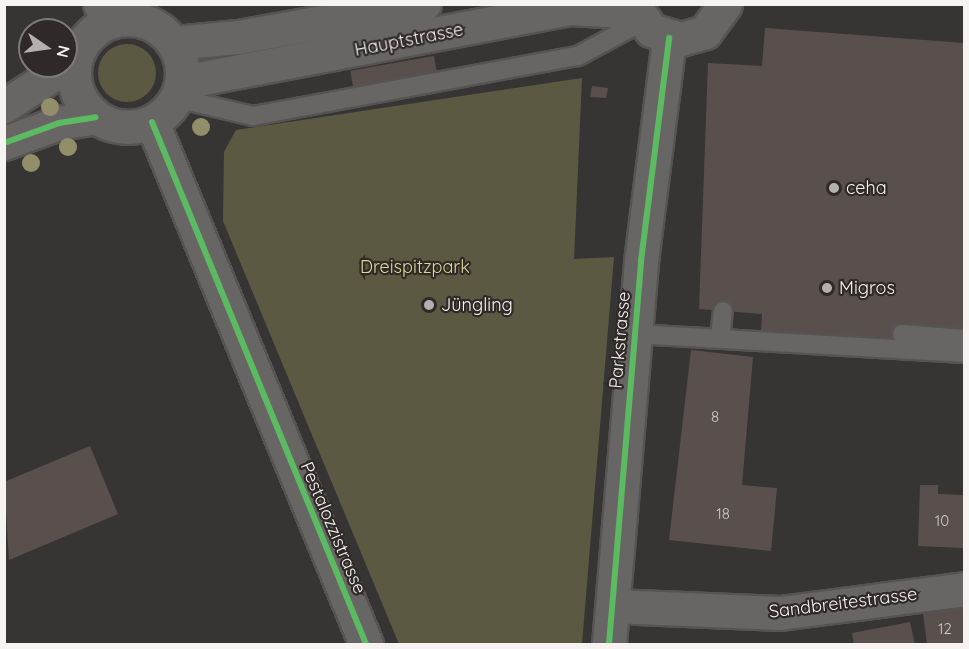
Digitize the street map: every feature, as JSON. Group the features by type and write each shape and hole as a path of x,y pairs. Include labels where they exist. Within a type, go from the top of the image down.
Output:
{"street":[{"name":"Hauptstrasse","path":"174,43 215,41 424,4"},
{"path":"637,13 669,38 705,32 725,4"},
{"name":"Hauptstrasse","path":"179,90 571,8 637,13"},
{"path":"73,78 75,85 96,117 114,126 152,122 179,90 174,43 152,23 104,13 78,52"},
{"name":"Parkstrasse","path":"609,645 636,334 669,38"},
{"path":"4,106 47,78"},
{"path":"4,143 59,123 96,117"},
{"name":"Pestalozzistrasse","path":"152,122 366,645"},
{"name":"Sandbreitestrasse","path":"613,606 780,613 964,589"}],"lane":[{"path":"179,90 254,116 578,56 637,13"},
{"path":"720,339 723,311"},
{"path":"636,334 964,353"},
{"path":"902,334 964,339"}],"green space":[{"path":"121,44 133,44 148,52 156,67 156,79 148,94 133,102 121,102 106,94 98,79 98,67 106,52"},
{"name":"Dreispitzpark","path":"582,78 574,259 614,257 582,644 399,644 223,221 224,152 236,130"}],"building":[{"name":"ceha","path":"765,28 964,43 964,329 903,325 902,343 761,332 762,314 699,309 708,63 762,66"},
{"path":"434,56 437,73 353,88 350,71"},
{"path":"592,86 608,88 606,98 590,97"},
{"path":"691,350 753,357 742,485 777,488 771,551 669,540"},
{"path":"90,446 118,514 9,560 4,482"},
{"path":"920,485 938,485 938,494 964,495 964,548 918,546"},
{"path":"964,608 964,644 927,644 923,613"},
{"path":"910,622 915,644 854,644 852,633"}],"cycle path":[{"path":"609,644 641,261 669,38"},
{"path":"4,143 59,123 96,117"},
{"path":"152,122 366,644"}],"place":[{"name":"ceha","path":"834,188"},
{"name":"Migros","path":"827,288"},
{"name":"Jüngling","path":"429,305"}]}
